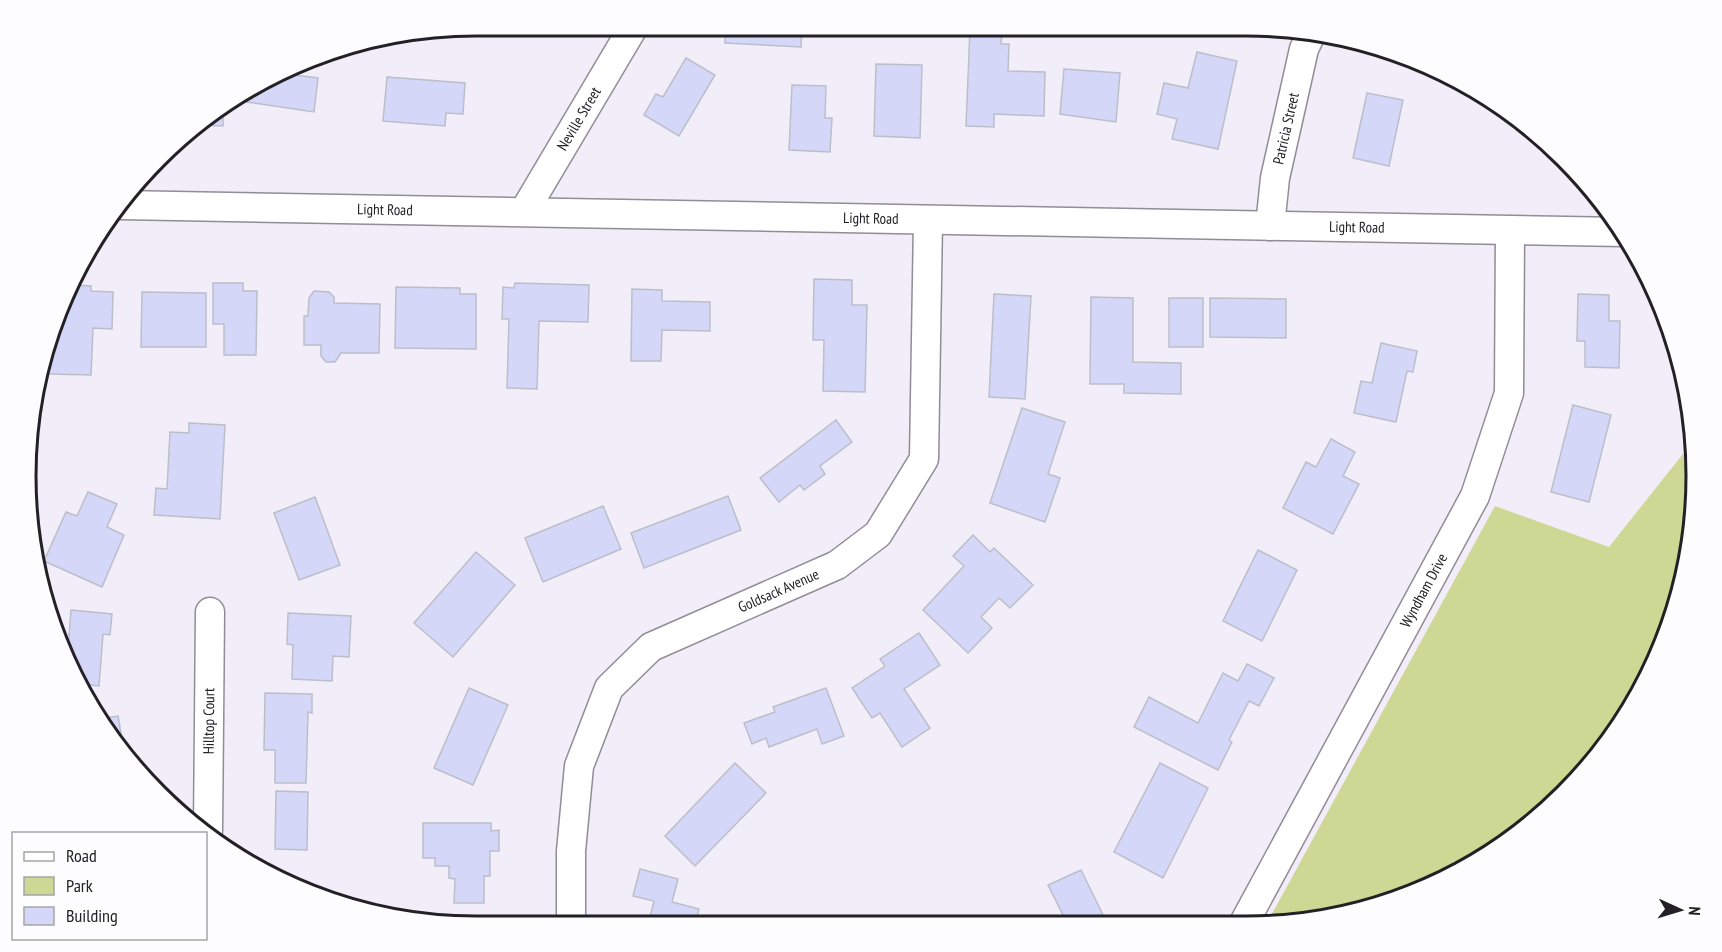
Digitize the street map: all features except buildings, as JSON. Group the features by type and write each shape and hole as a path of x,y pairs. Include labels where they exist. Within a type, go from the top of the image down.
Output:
{"street":[{"name":"Neville Street","path":"525,210 628,36"},
{"name":"Patricia Street","path":"1270,226 1275,178 1304,49 1308,41"},
{"name":"Light Road","path":"129,205 525,210 928,221 1612,232"},
{"name":"Goldsack Avenue","path":"571,916 571,851 579,766 609,688 651,648 837,565 878,534 924,459 928,221"},
{"name":"Wyndham Drive","path":"1248,916 1475,496 1509,393 1510,231"},
{"name":"Hilltop Court","path":"208,825 210,612"}],"green space":[{"path":"1685,451 1685,505 1682,533 1678,562 1663,617 1641,671 1627,696 1595,744 1577,766 1536,807 1514,825 1441,871 1387,893 1360,901 1332,908 1271,915 1495,506 1609,547"}]}
